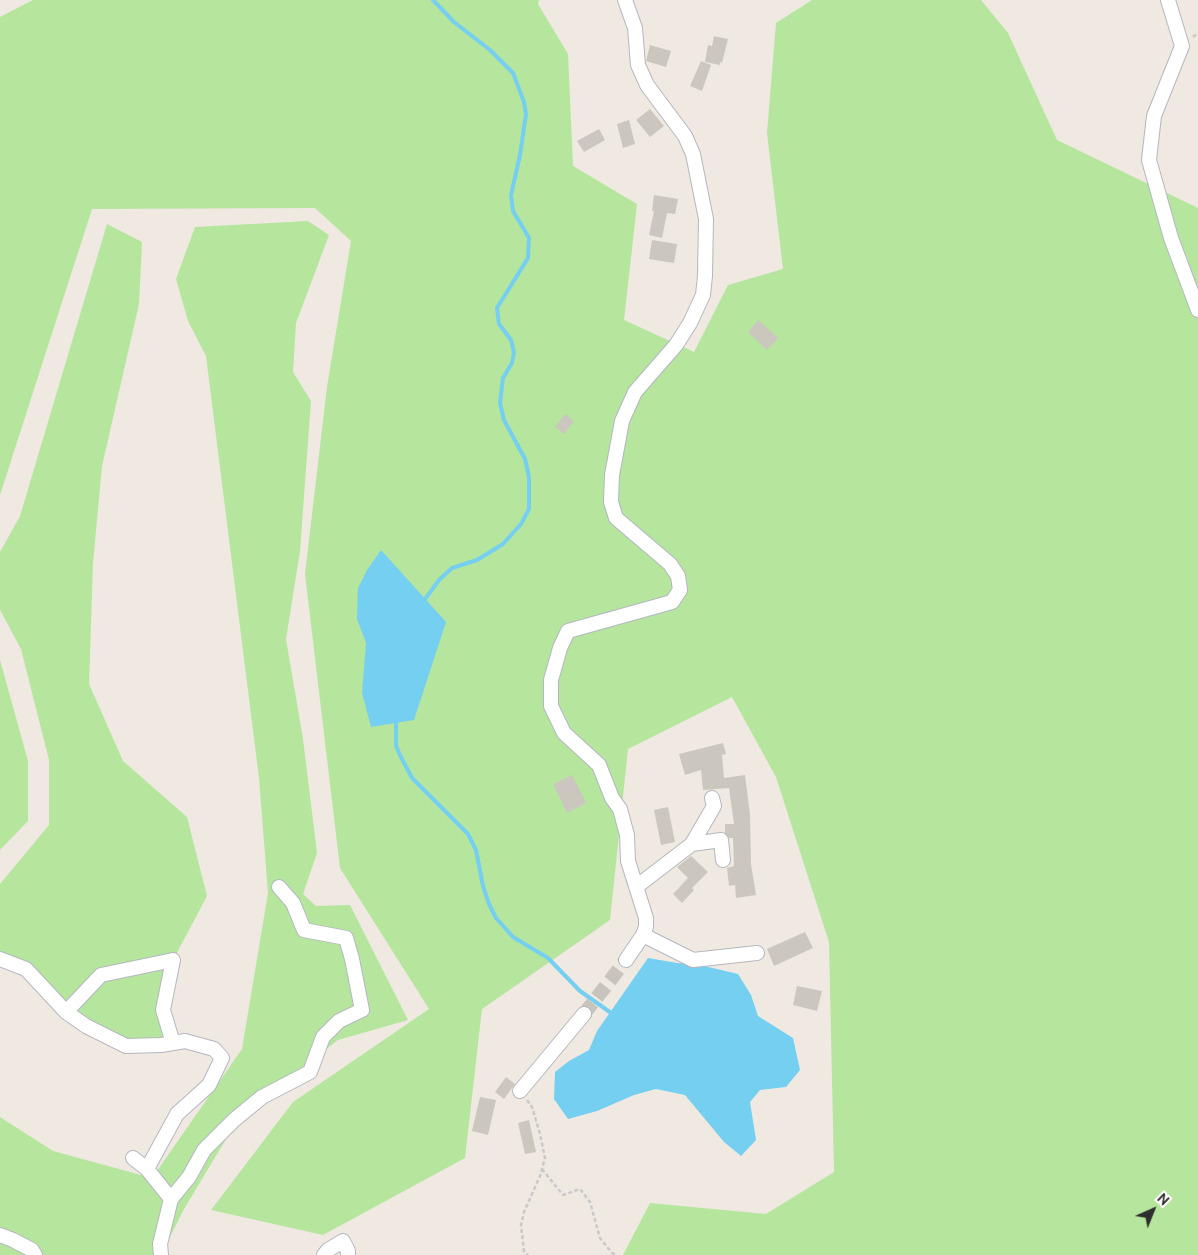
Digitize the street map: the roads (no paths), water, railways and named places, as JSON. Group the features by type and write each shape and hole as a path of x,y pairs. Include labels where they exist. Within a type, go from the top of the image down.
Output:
{"street":[{"path":"625,0 635,28 638,65 647,85 685,136 693,154 706,219 703,295 690,322 676,344 635,392 622,421 612,474 611,502 616,518 670,564 678,576 680,590 672,602 568,631 560,648 551,680 551,706 564,733 599,765 612,798 620,808 627,835 628,861 646,918 644,935 626,960"},
{"path":"1168,0 1182,46 1154,116 1150,160 1171,238 1198,310"},
{"path":"636,887 692,844 714,806 712,798"},
{"path":"692,844 721,840 723,860"},
{"path":"161,1255 160,1244 171,1199 189,1177 204,1150 234,1120 262,1097 310,1072 323,1037 339,1021 362,1010 352,958 346,938 304,930 293,903 279,887"},
{"path":"644,935 693,960 757,954"},
{"path":"0,959 26,969 66,1012 86,1026 126,1046 185,1041 214,1049 222,1058 209,1085 177,1114 147,1169"},
{"path":"66,1012 100,975 173,960 163,1010 173,1043"},
{"path":"520,1091 584,1014"},
{"path":"133,1158 147,1169 171,1199"},
{"path":"0,1236 13,1240 32,1250 35,1255"},
{"path":"324,1255 328,1250 343,1241 348,1255"}],"water":[{"path":"381,550 446,622 414,720 371,727 362,693 366,643 357,619 358,588 367,570"},
{"path":"648,958 700,965 738,974 751,995 758,1016 793,1038 800,1070 786,1087 760,1090 750,1102 756,1140 741,1156 724,1142 685,1095 656,1089 634,1095 597,1111 568,1119 554,1099 555,1072 569,1061 589,1050 597,1031"}],"waterway":[{"path":"423,602 439,580 452,568 477,560 503,544 521,524 529,509 529,477 525,459 504,420 500,403 503,378 512,363 514,352 511,340 499,324 497,308 528,258 529,238 513,211 511,195 520,155 526,114 524,102 513,73 490,50 454,22 433,0"},
{"path":"396,718 396,746 400,755 412,778 468,834 476,850 483,886 496,918 513,937 548,958 580,991 614,1015"}],"tunnel":[{"path":"584,1014 626,960"}]}
